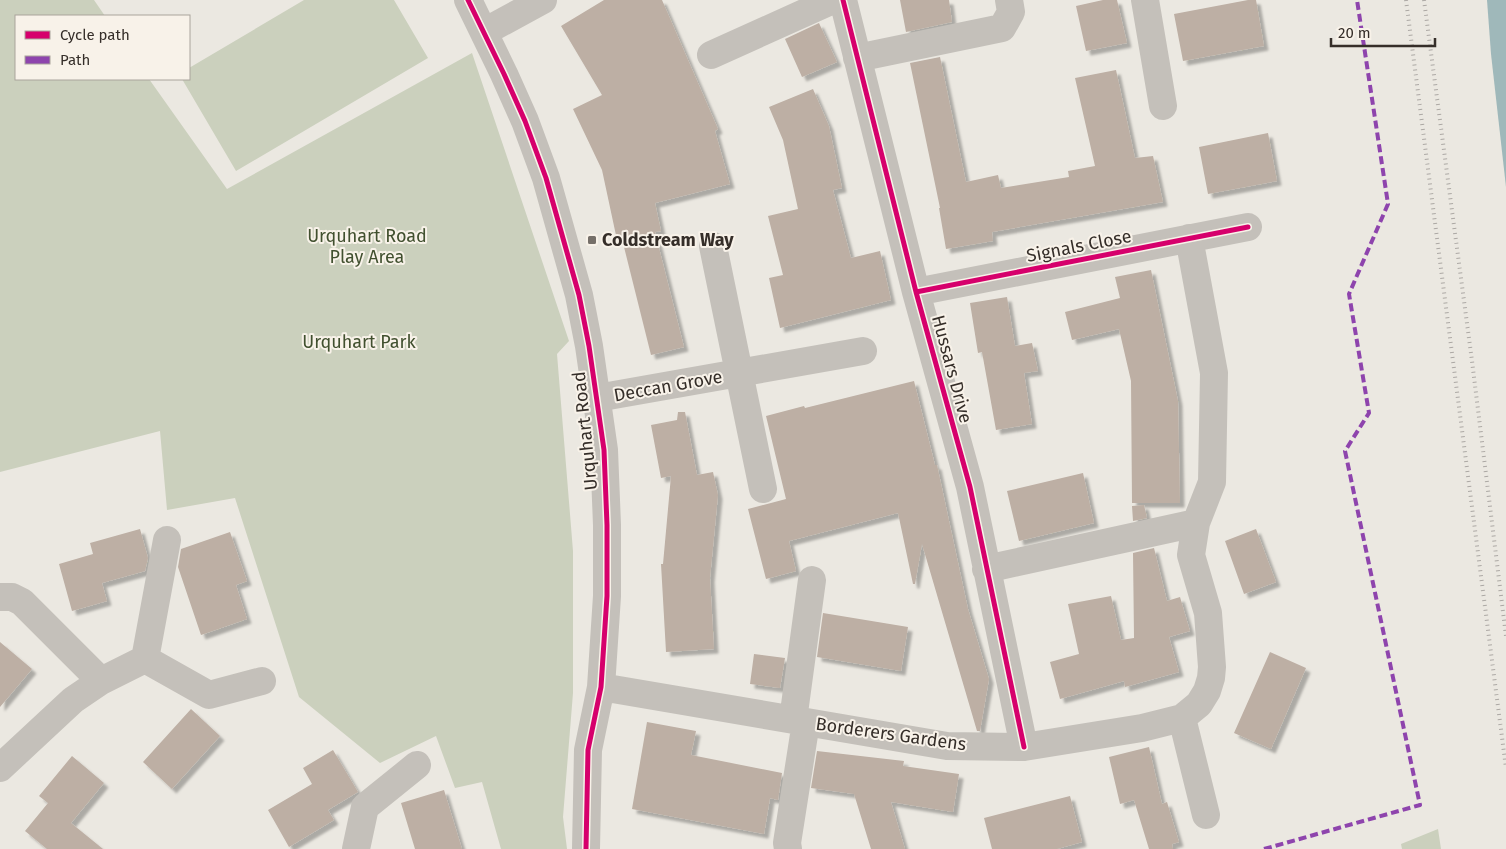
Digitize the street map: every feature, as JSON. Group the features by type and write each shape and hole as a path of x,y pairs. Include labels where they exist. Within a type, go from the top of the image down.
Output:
{"street":[{"name":"Urquhart Road","path":"468,0 525,121 546,178 579,295 597,398 604,450 607,596 601,687 588,750 586,849"},
{"path":"484,32 543,0"},
{"path":"711,55 833,0"},
{"name":"Hussars Drive","path":"843,0 916,292 970,488 1024,747"},
{"path":"858,58 1002,28 1011,12 1008,0"},
{"path":"1145,0 1164,106"},
{"name":"Signals Close","path":"916,292 1248,227"},
{"name":"Borderers Gardens","path":"601,687 947,746 1024,747 1142,728 1182,718 1199,704 1207,691 1212,666 1208,613 1191,555 1196,523 1212,482 1214,373 1189,238"},
{"name":"Deccan Grove","path":"713,246 739,373"},
{"name":"Deccan Grove","path":"597,398 863,351"},
{"path":"739,373 763,489"},
{"path":"986,569 1196,523"},
{"path":"146,659 167,540"},
{"path":"788,849 787,843 812,580"},
{"path":"0,597 12,597 22,602 101,681"},
{"path":"146,659 209,695 262,681"},
{"path":"0,768 74,700 101,681 146,659"},
{"path":"1182,718 1206,815"},
{"path":"356,849 365,807 417,765"}],"green space":[{"name":"Urquhart Park","path":"0,0 94,0 104,15 15,15 15,80 150,80 227,189 472,53 569,341 557,354 573,551 573,693 563,817 567,849 501,849 482,782 455,788 436,736 380,763 299,697 235,498 167,510 160,431 0,472"},
{"path":"304,0 394,0 428,58 236,171 183,80 190,80 190,67"},
{"path":"1438,829 1441,849 1402,849 1401,844"}],"water":[{"path":"1487,0 1506,0 1506,187 1491,54"}],"building":[{"path":"604,0 662,0 718,129 715,131 730,184 655,203 661,231 655,232 684,347 651,355 622,239 617,240 602,170 573,109 602,95 561,26"},
{"path":"900,0 949,0 952,22 906,32"},
{"path":"1103,0 1117,0 1127,43 1086,51 1076,6"},
{"path":"1256,0 1264,46 1183,61 1174,14"},
{"path":"819,23 837,62 802,77 785,39"},
{"path":"940,57 966,182 998,175 1001,188 1069,177 1068,171 1095,166 1075,78 1116,70 1135,158 1153,156 1163,202 992,232 993,241 946,249 940,208 910,63"},
{"path":"813,89 829,126 842,188 833,190 851,258 880,251 891,300 780,328 769,278 783,275 768,216 798,209 783,140 769,107"},
{"path":"1268,133 1277,181 1208,194 1199,147"},
{"path":"1151,270 1178,401 1180,503 1132,503 1131,381 1119,329 1072,340 1065,312 1120,298 1115,277"},
{"path":"1007,297 1015,346 1032,343 1038,371 1024,373 1032,424 996,430 982,352 978,353 970,303"},
{"path":"914,381 935,465 937,465 968,609 989,679 980,731 977,731 922,544 915,584 913,584 898,513 789,541 796,571 766,579 748,509 786,499 766,416"},
{"path":"678,412 685,412 697,475 713,472 718,495 710,578 714,649 666,652 661,564 663,564 671,476 661,478 651,425 677,420"},
{"path":"1083,473 1094,523 1019,541 1007,491"},
{"path":"1144,505 1147,518 1133,521 1132,506"},
{"path":"140,529 148,558 145,571 102,583 107,601 72,611 59,564 93,554 90,543"},
{"path":"1256,529 1276,582 1244,594 1225,541"},
{"path":"230,532 247,581 236,585 247,619 201,635 178,567 181,549"},
{"path":"1154,548 1167,601 1180,597 1190,631 1169,637 1179,672 1125,687 1124,681 1060,699 1050,662 1079,654 1068,604 1111,596 1121,640 1134,638 1133,553"},
{"path":"823,613 908,627 901,671 817,657"},
{"path":"0,642 32,669 0,707"},
{"path":"1270,652 1306,668 1271,749 1234,733"},
{"path":"754,654 785,658 780,688 750,684"},
{"path":"191,709 220,736 172,789 143,762"},
{"path":"647,722 696,731 691,755 782,773 778,800 770,798 764,834 632,809"},
{"path":"1149,747 1162,804 1167,802 1179,842 1172,844 1173,849 1149,849 1134,800 1120,804 1109,757"},
{"path":"333,750 358,792 328,810 334,820 289,847 268,810 312,784 303,768"},
{"path":"817,751 904,761 903,766 959,774 953,812 891,802 905,849 871,849 854,794 811,788"},
{"path":"72,756 104,783 71,823 103,849 47,849 25,831 48,803 39,796"},
{"path":"444,790 462,849 415,849 401,803"},
{"path":"1070,796 1082,842 1057,849 992,849 984,818"}],"railway":[{"path":"1406,0 1506,768"},
{"path":"1424,0 1506,636"}],"marked path":[{"path":"1264,849 1420,805 1345,451 1369,413 1349,294 1388,204 1357,0"}],"cycle path":[{"path":"468,0 525,121 546,178 579,295 589,346 604,450 607,596 601,687 588,750 586,849"},
{"path":"843,0 916,292 970,487 1024,747"},
{"path":"916,292 1248,227"}],"place":[{"name":"Coldstream Way","path":"592,240"}],"park label":[{"name":"Urquhart Road Play Area","path":"367,246"}]}
